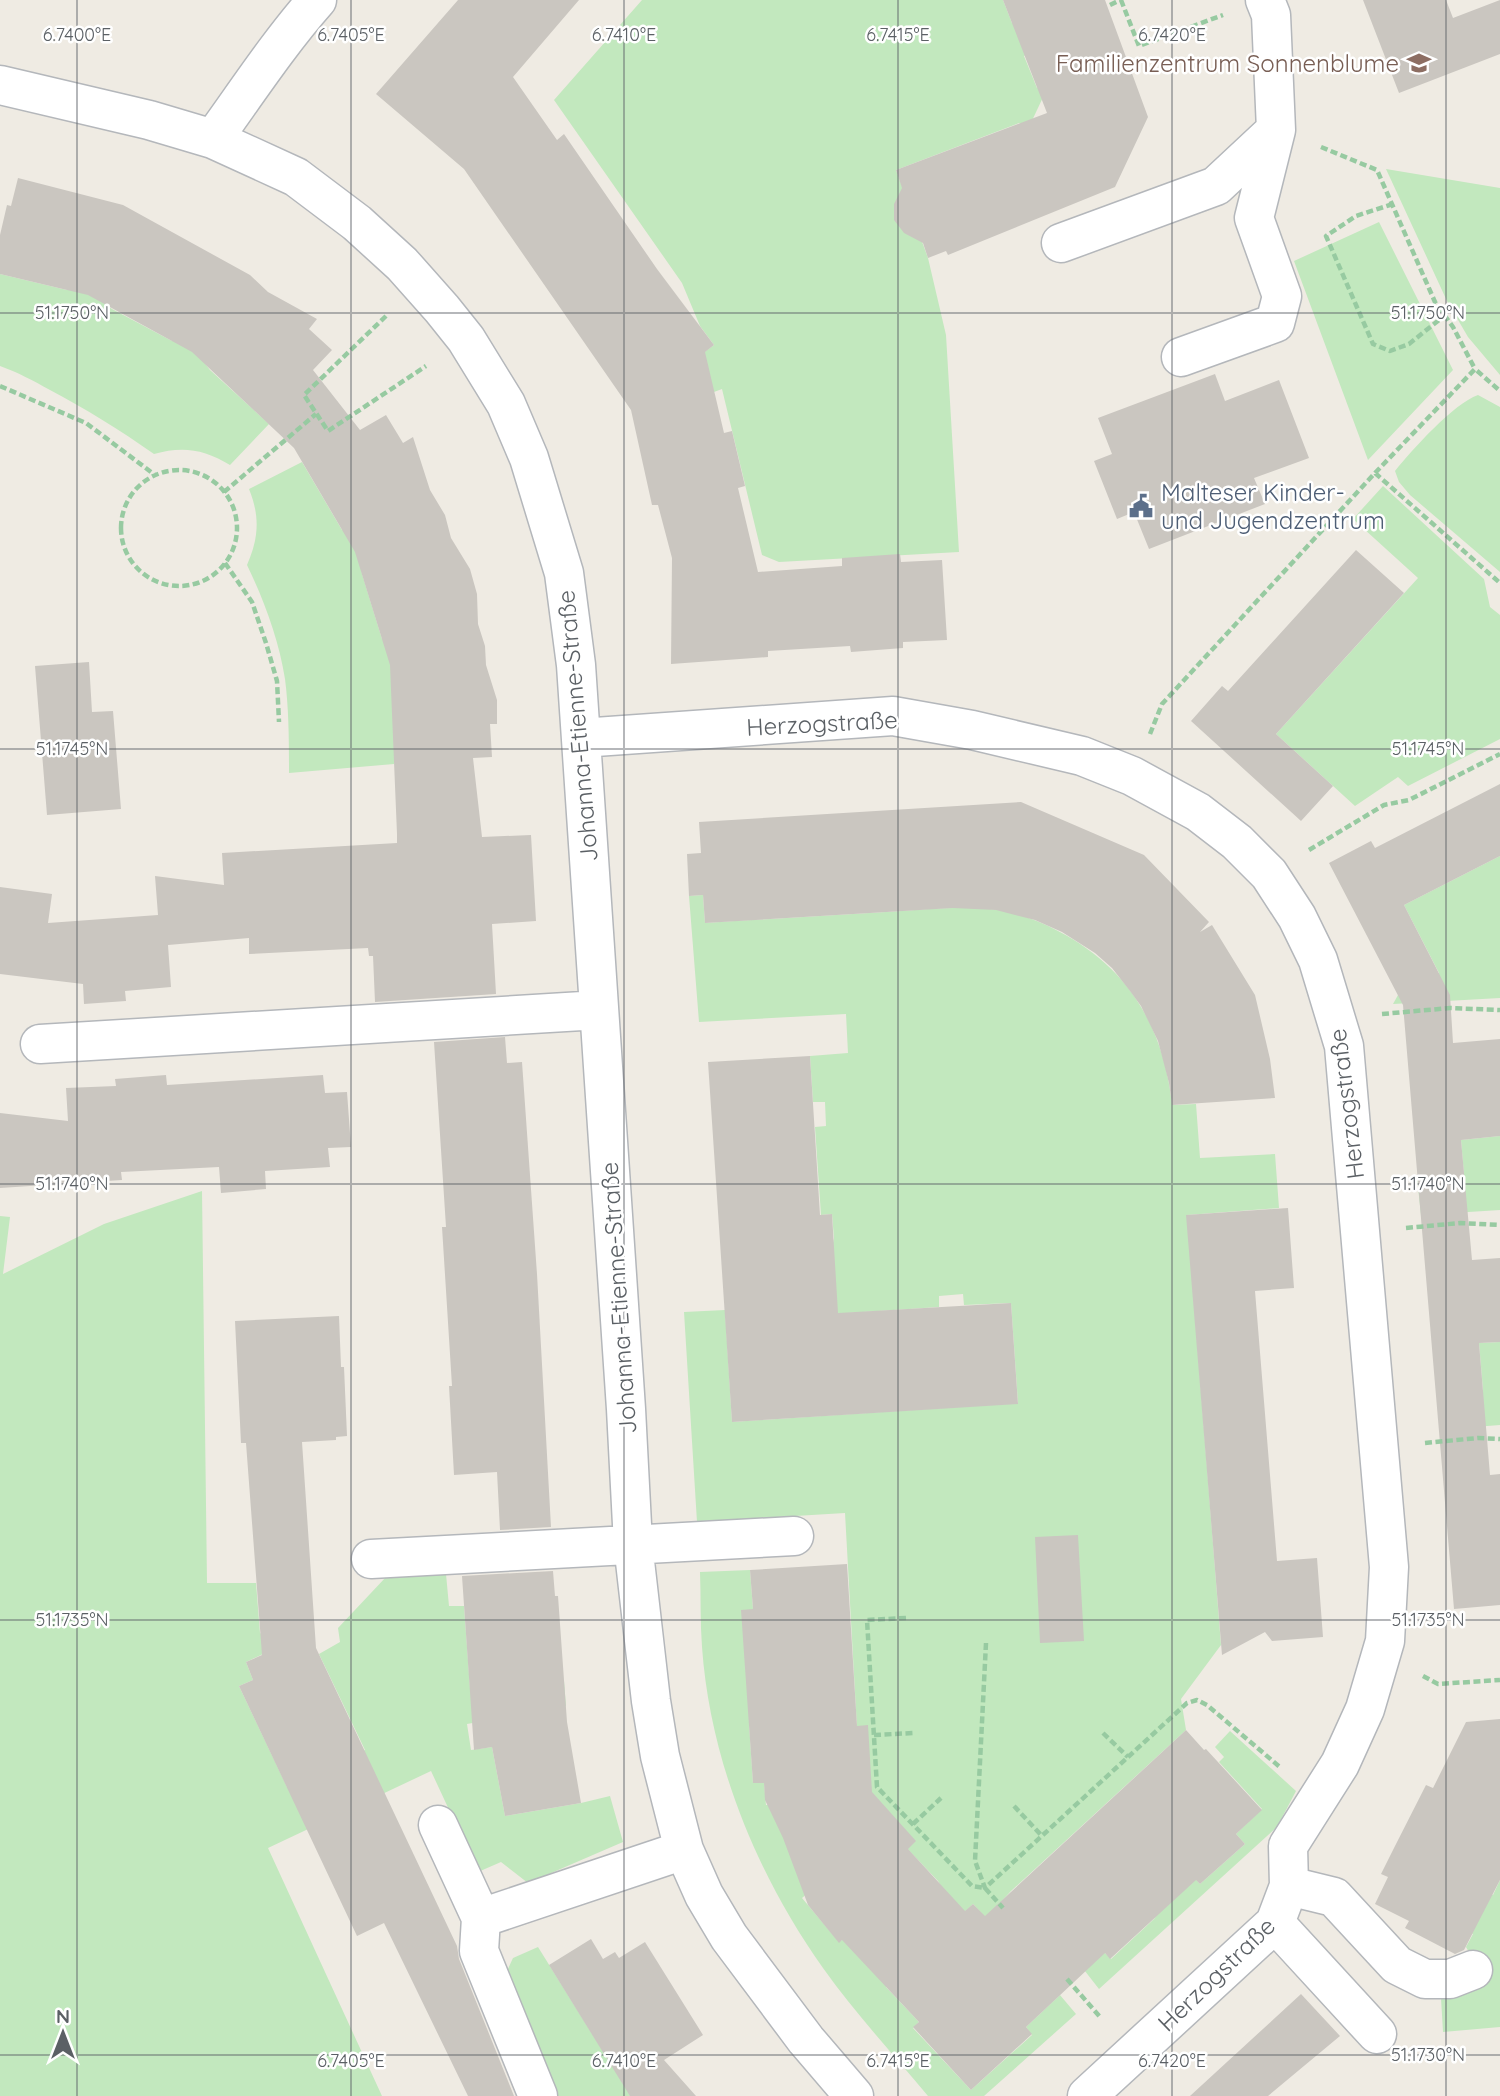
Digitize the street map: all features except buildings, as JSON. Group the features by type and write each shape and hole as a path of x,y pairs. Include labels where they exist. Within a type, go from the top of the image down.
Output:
{"street":[{"path":"213,139 290,31 317,0"},
{"path":"1181,357 1275,323 1282,296 1254,218 1276,130 1271,15 1265,0"},
{"name":"Johanna-Etienne-Straße","path":"0,85 149,120 213,139 296,177 357,223 420,283 466,339 506,404 529,458 564,573 576,665 633,1544 649,1688 660,1756 684,1850 704,1895 729,1937 806,2040 854,2096"},
{"path":"1061,243 1216,186 1276,130"},
{"name":"Herzogstraße","path":"581,738 893,716 972,730 1082,756 1132,776 1198,812 1237,842 1269,874 1297,917 1318,960 1344,1046 1389,1567 1385,1641 1365,1709 1340,1764 1288,1846 1289,1886 1275,1923 1087,2096"},
{"path":"40,1044 599,1010"},
{"path":"371,1559 794,1536"},
{"path":"438,1825 481,1918 479,1951 538,2096"},
{"path":"481,1918 684,1850"},
{"path":"1289,1886 1334,1897 1397,1965 1425,1979 1450,1979 1473,1970"},
{"path":"1275,1923 1377,2034"}],"path":[{"path":"1110,5 1121,0 1139,46 1226,14"},
{"path":"1276,130 1377,170 1435,303 1453,327 1475,369 1500,391"},
{"path":"1393,204 1356,216 1326,236 1373,344 1390,351 1409,344 1444,316"},
{"path":"420,283 304,395 328,430 466,339"},
{"path":"1132,776 1162,704 1475,369"},
{"path":"0,386 86,423 155,475"},
{"path":"224,492 316,414"},
{"path":"193,471 211,479 224,492 233,509 237,527 234,546 225,563 211,576 194,585 174,586 156,581 139,571 127,556 121,538 121,519 128,500 139,485 155,475 193,471"},
{"path":"1375,473 1500,583"},
{"path":"225,563 251,602 266,643 277,681 279,722"},
{"path":"1269,874 1384,805 1409,800 1500,754"},
{"path":"1336,1018 1450,1008 1500,1010"},
{"path":"1360,1232 1460,1223 1500,1225"},
{"path":"1379,1447 1478,1438 1500,1439"},
{"path":"906,1618 867,1620 877,1787 972,1886 985,1888"},
{"path":"986,1643 975,1861 985,1888 1003,1908"},
{"path":"1382,1654 1438,1684 1500,1680"},
{"path":"985,1888 1187,1703 1197,1700 1207,1705 1317,1799"},
{"path":"874,1735 914,1733"},
{"path":"1103,1733 1128,1757"},
{"path":"912,1824 941,1798"},
{"path":"1014,1806 1042,1836"}],"green space":[{"path":"642,0 1003,0 1012,23 1023,19 1035,51 1024,56 1037,88 1043,86 1045,93 1029,127 1019,123 896,170 928,258 946,335 959,552 779,562 762,555 722,389 714,392 699,356 714,345 700,326 682,283 554,100"},
{"path":"1386,169 1500,188 1500,375 1468,337 1447,301"},
{"path":"1379,222 1453,370 1368,460 1294,261"},
{"path":"0,274 67,290 71,278 112,309 172,341 179,330 210,370 269,424 230,465 211,455 193,450 154,454 77,405 0,366"},
{"path":"1478,395 1500,407 1500,572 1410,495 1399,482 1395,471 1445,417"},
{"path":"302,462 342,530 354,524 362,574 382,639 394,636 394,764 289,773 287,702 282,664 270,620 247,565 257,527 249,489"},
{"path":"1383,486 1484,579 1490,607 1500,615 1500,739 1408,786 1398,777 1355,806 1276,734 1418,578 1353,519"},
{"path":"1500,856 1500,998 1393,1004 1398,995 1439,973 1404,905"},
{"path":"703,895 705,923 970,908 1006,911 1044,924 1083,946 1104,962 1123,981 1138,1002 1161,1050 1172,1105 1196,1104 1200,1158 1275,1154 1279,1208 1187,1215 1221,1645 1181,1699 1186,1730 1011,1891 986,1918 973,1904 959,1917 938,1881 861,1800 845,1513 697,1522 684,1312 725,1310 732,1422 1018,1403 1011,1303 964,1305 963,1294 939,1296 939,1307 848,1313 817,1323 834,1238 832,1214 821,1215 815,1127 826,1126 825,1102 813,1102 810,1056 848,1053 846,1014 699,1022 689,896"},
{"path":"1500,1136 1500,1210 1421,1215 1417,1178 1464,1174 1461,1140"},
{"path":"202,1191 207,1583 256,1583 260,1633 278,1647 246,1662 253,1680 239,1686 287,1787 365,1750 319,1654 340,1642 338,1628 386,1577 446,1574 449,1606 464,1606 470,1688 564,1681 566,1706 467,1724 471,1750 492,1747 505,1816 610,1796 623,1842 528,1883 501,1862 478,1872 431,1771 268,1848 382,2096 0,2096 0,1216 10,1217 3,1274 104,1224"},
{"path":"1500,1342 1500,1425 1462,1428 1460,1392 1483,1390 1479,1343"},
{"path":"750,1570 753,1609 749,1723 753,1783 764,1783 766,1805 771,1805 815,1887 802,1898 839,1942 854,1931 896,1979 886,1987 919,2022 913,2028 971,2090 1032,2035 1026,2027 1060,1995 1076,2014 984,2096 928,2096 823,1968 777,1895 758,1856 726,1774 715,1732 707,1690 701,1628 700,1572"},
{"path":"1230,1731 1296,1791 1277,1827 1099,1989 1081,1966 1101,1949 1111,1959 1154,1919 1189,1872 1200,1884 1245,1844 1236,1834 1262,1809 1219,1762 1224,1757 1215,1747"},
{"path":"1500,1880 1500,2027 1443,2032 1441,1998 1484,1978 1466,1947 1473,1934 1466,1931 1485,1891 1493,1895"},
{"path":"538,1947 624,2085 639,2096 549,2096 501,1984 513,1958"}],"place":[{"name":"Familienzentrum Sonnenblume","path":"1419,63"},
{"name":"Malteser Kinder- und Jugendzentrum","path":"1141,506"}]}
